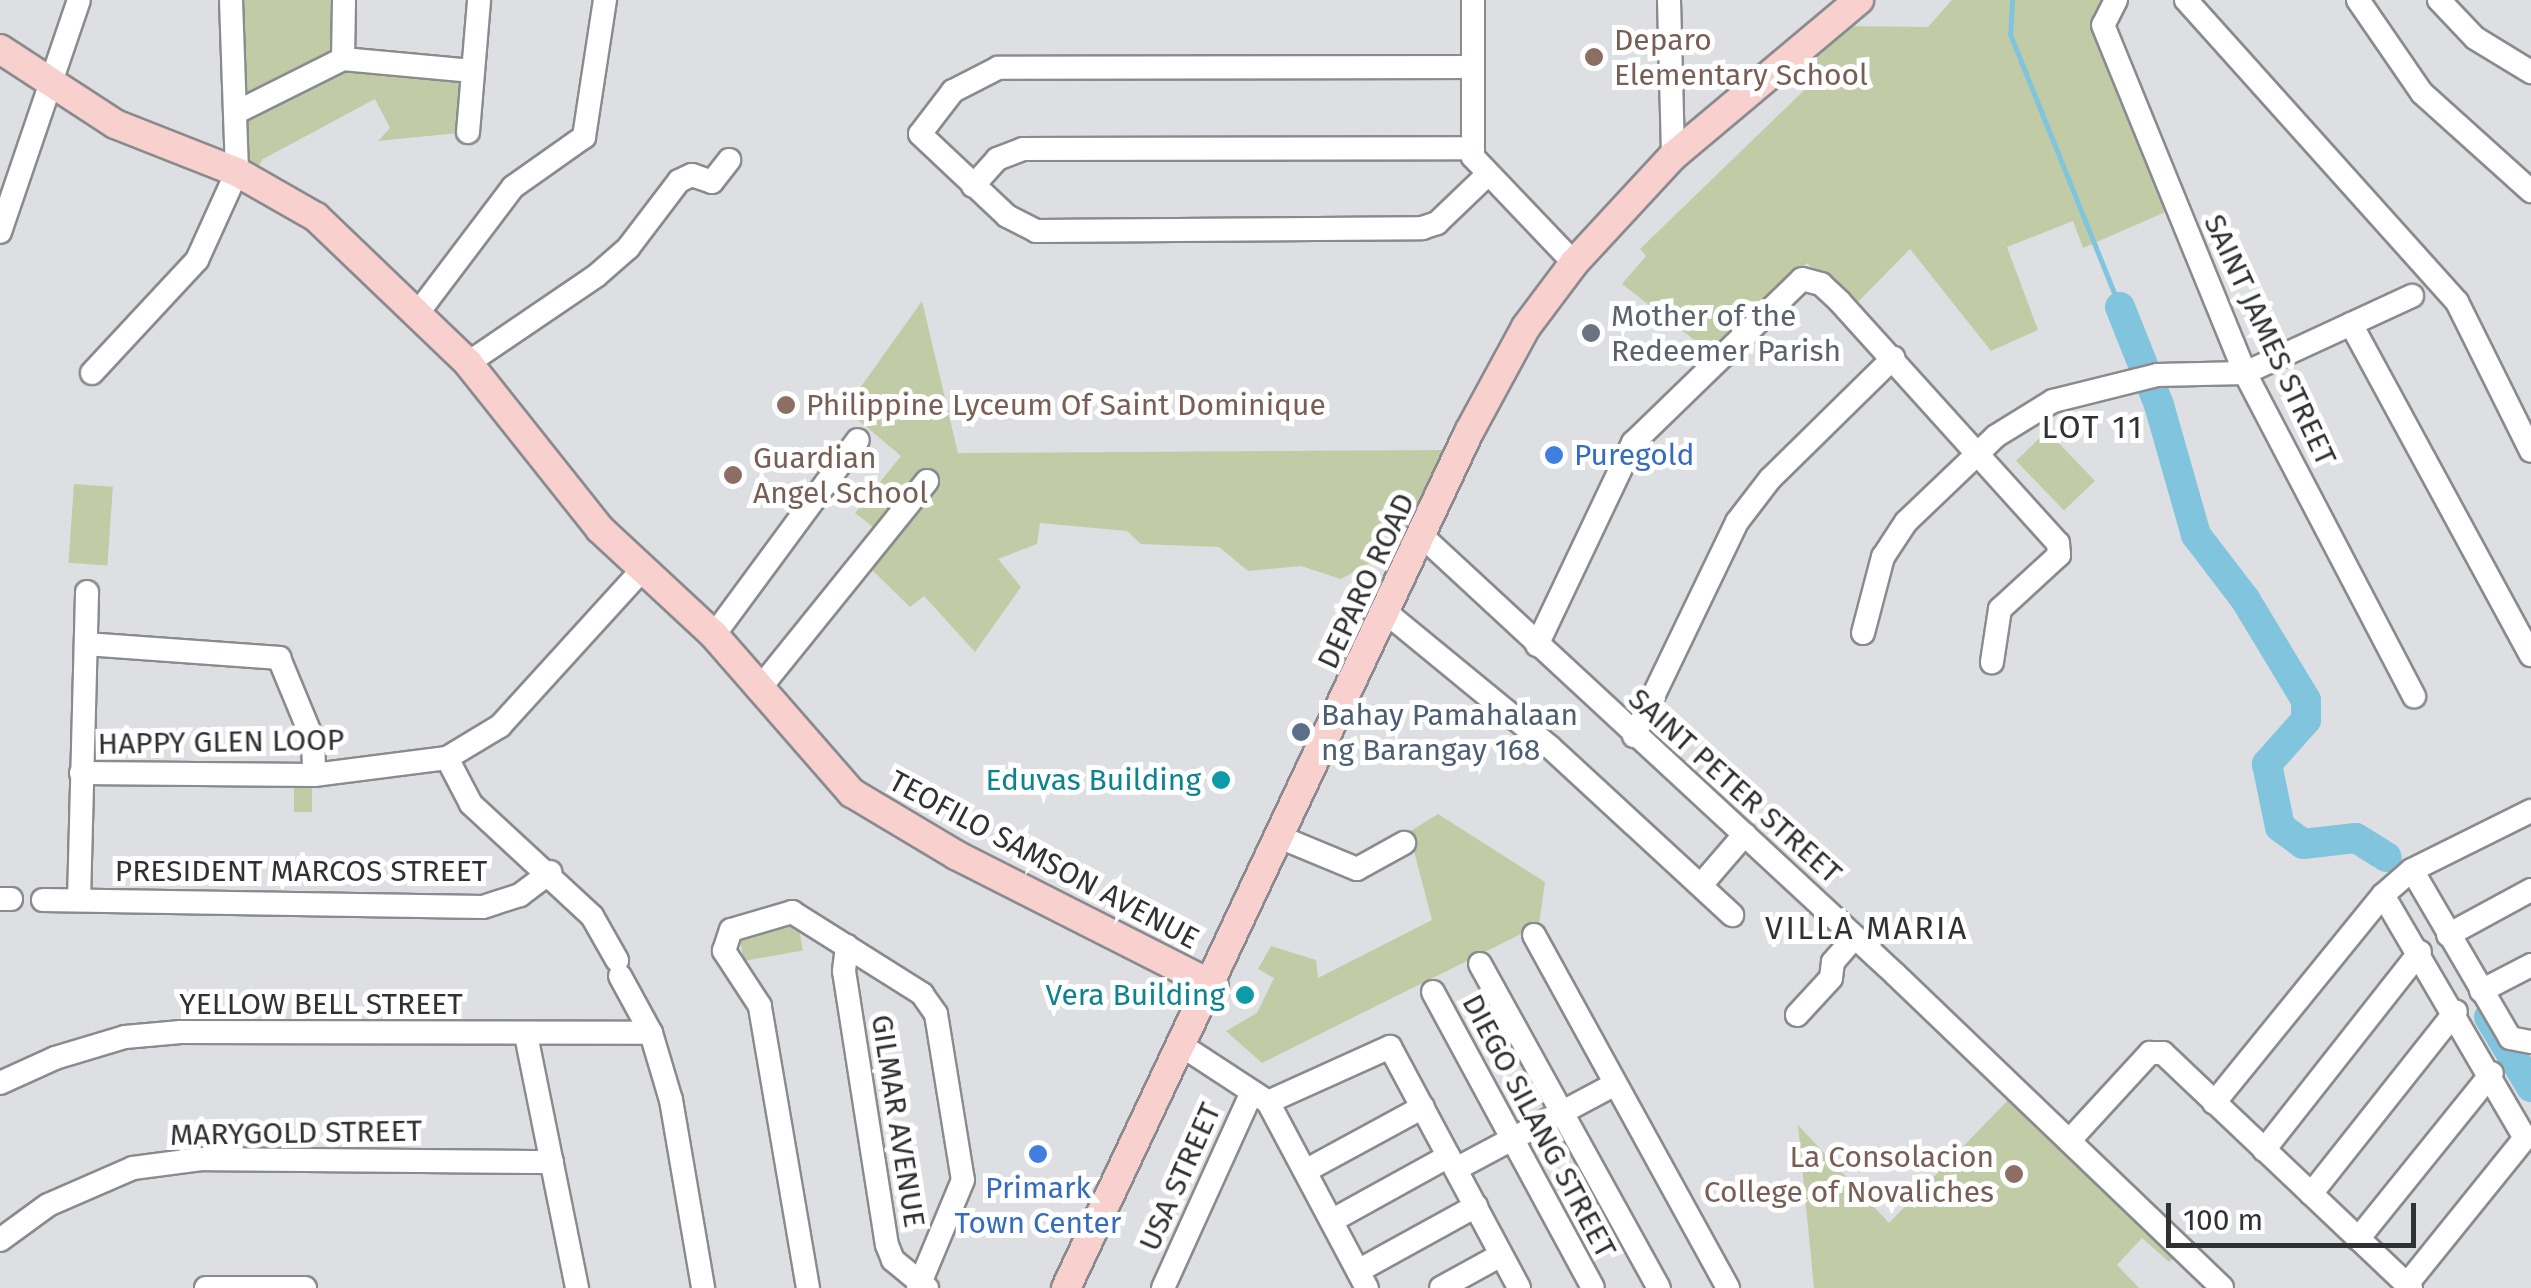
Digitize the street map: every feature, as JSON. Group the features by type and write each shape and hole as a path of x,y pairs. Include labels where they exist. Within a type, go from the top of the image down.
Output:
{"main road":[{"name":"DEPARO ROAD","path":"1066,1288 1214,986 1422,536 1516,345 1574,263 1673,156 1860,0"},
{"name":"TEOFILO SAMSON AVENUE","path":"0,49 115,124 236,172 316,217 468,363 600,529 714,635 831,775 877,810 1214,986"}],"street":[{"path":"0,232 8,187 53,86 79,0"},
{"path":"92,373 197,260 236,172 231,0"},
{"path":"343,59 344,0"},
{"path":"468,132 478,0"},
{"path":"417,314 513,187 584,138 605,0"},
{"path":"1473,0 1471,148 1486,176 1574,263"},
{"path":"1669,0 1673,156"},
{"name":"SAINT JAMES STREET","path":"2116,0 2104,25 2245,373 2414,696"},
{"path":"2186,0 2457,302 2531,451"},
{"path":"2358,0 2422,93 2531,191"},
{"path":"2439,0 2475,38 2531,72"},
{"path":"235,114 343,59 472,71"},
{"path":"1472,67 998,68 953,90 920,129 924,144 1018,224 1036,231 1414,229 1437,223 1486,176"},
{"path":"973,186 997,160 1023,149 1471,148"},
{"path":"468,363 596,276 628,248 679,181 692,175 712,182 730,160"},
{"path":"1537,645 1633,443 1802,279 1821,284 1893,358 2058,543 2059,555 2000,609 1992,662"},
{"path":"1863,633 1884,557 1906,522 1979,450 2053,400 2147,377 2245,373 2412,296"},
{"path":"2351,324 2531,656"},
{"path":"1634,736 1737,522 1770,480 1893,358"},
{"path":"714,635 858,440"},
{"path":"760,688 927,481"},
{"name":"SAINT PETER STREET","path":"1422,536 1634,736 1856,936 2222,1288"},
{"name":"HAPPY GLEN LOOP","path":"81,773 314,776 447,758 500,726 643,569"},
{"path":"79,900 88,592"},
{"path":"1388,614 1550,746 1732,914"},
{"path":"86,644 279,658 313,740 314,776"},
{"path":"447,758 471,804 550,872 592,916 619,968 651,1034 672,1100 704,1288"},
{"path":"2214,1102 2383,895 2412,870 2531,811"},
{"path":"1701,885 1746,834"},
{"path":"1282,838 1357,870 1404,843"},
{"path":"2412,870 2510,1038 2531,1042"},
{"name":"PRESIDENT MARCOS STREET","path":"43,900 483,907 520,895 550,872"},
{"path":"2448,935 2531,890"},
{"path":"2069,1141 2154,1052 2167,1055 2409,1286 2525,1138 2492,1072 2383,895"},
{"path":"808,1288 760,1006 724,951 724,937 740,924 792,912 922,994 936,1014 963,1180 922,1286"},
{"path":"1534,936 1728,1288"},
{"path":"1797,1015 1831,978 1833,962 1856,936"},
{"name":"GILMAR AVENUE","path":"847,946 844,972 887,1245 893,1260 922,1286"},
{"path":"2264,1150 2420,952"},
{"path":"1480,964 1658,1288"},
{"path":"2482,991 2531,964"},
{"name":"DIEGO SILANG STREET","path":"1433,992 1593,1288"},
{"path":"2311,1194 2456,1011"},
{"name":"YELLOW BELL STREET","path":"0,1083 54,1058 126,1037 182,1032 651,1034"},
{"path":"526,1035 577,1288"},
{"path":"1260,1097 1380,1046 1390,1047 1519,1288"},
{"path":"1184,1047 1260,1097 1306,1170 1363,1280 1476,1206"},
{"path":"2358,1238 2492,1072"},
{"path":"1333,1220 1453,1162 1512,1139 1615,1084"},
{"name":"USA STREET","path":"1163,1288 1260,1097"},
{"path":"1306,1170 1423,1107"},
{"name":"MARYGOLD STREET","path":"0,1240 48,1204 133,1168 202,1159 552,1162"},
{"path":"1442,1288 1502,1255"},
{"path":"206,1288 304,1288"}],"green space":[{"path":"231,0 344,0 343,59 472,71 468,132 378,141 390,128 375,99 263,159 250,180"},
{"path":"1952,0 2107,0 2170,210 2083,248 2073,221 2007,247 2038,330 1991,351 1910,249 1852,308 1807,263 1715,356 1622,284 1646,256 1640,249 1822,73 1801,51 1834,26 1928,27"},
{"path":"922,301 958,453 1451,450 1407,542 1341,579 1301,566 1248,571 1219,547 1141,544 1127,531 1040,523 1037,544 998,559 1021,587 975,652 924,596 910,607 866,564 887,538 855,513 901,456 845,409"},
{"path":"2047,431 2095,481 2064,511 2016,461"},
{"path":"74,484 113,487 107,566 68,563"},
{"path":"294,784 312,784 312,812 294,812"},
{"path":"1438,814 1545,882 1539,925 1262,1063 1226,1031 1257,1013 1274,978 1258,969 1271,946 1316,960 1318,978 1432,920 1409,832"},
{"path":"797,917 803,950 744,961 738,927"},
{"name":"La Consolacion College of Novaliches","path":"2010,1098 2177,1255 2169,1262 2142,1238 2117,1265 2139,1288 1814,1288 1798,1125 1889,1223"}],"waterway":[{"path":"2012,0 2010,34 2120,307"},
{"path":"2120,307 2159,405 2196,535 2245,599 2306,700 2306,720 2267,764 2280,827 2303,844 2356,838 2386,857"},
{"path":"2489,1017 2531,1087"}],"place":[{"name":"Deparo Elementary School","path":"1594,57"},
{"name":"Mother of the Redeemer Parish","path":"1591,333"},
{"name":"Philippine Lyceum Of Saint Dominique","path":"786,405"},
{"name":"Puregold","path":"1554,455"},
{"name":"Guardian Angel School","path":"733,475"},
{"name":"Bahay Pamahalaan ng Barangay 168","path":"1301,732"},
{"name":"Eduvas Building","path":"1221,780"},
{"name":"Vera Building","path":"1245,995"},
{"name":"Primark Town Center","path":"1038,1154"},
{"name":"La Consolacion College of Novaliches","path":"2014,1174"}],"district":[{"name":"LOT 11","path":"2093,427"},
{"name":"VILLA MARIA","path":"1867,928"}]}
